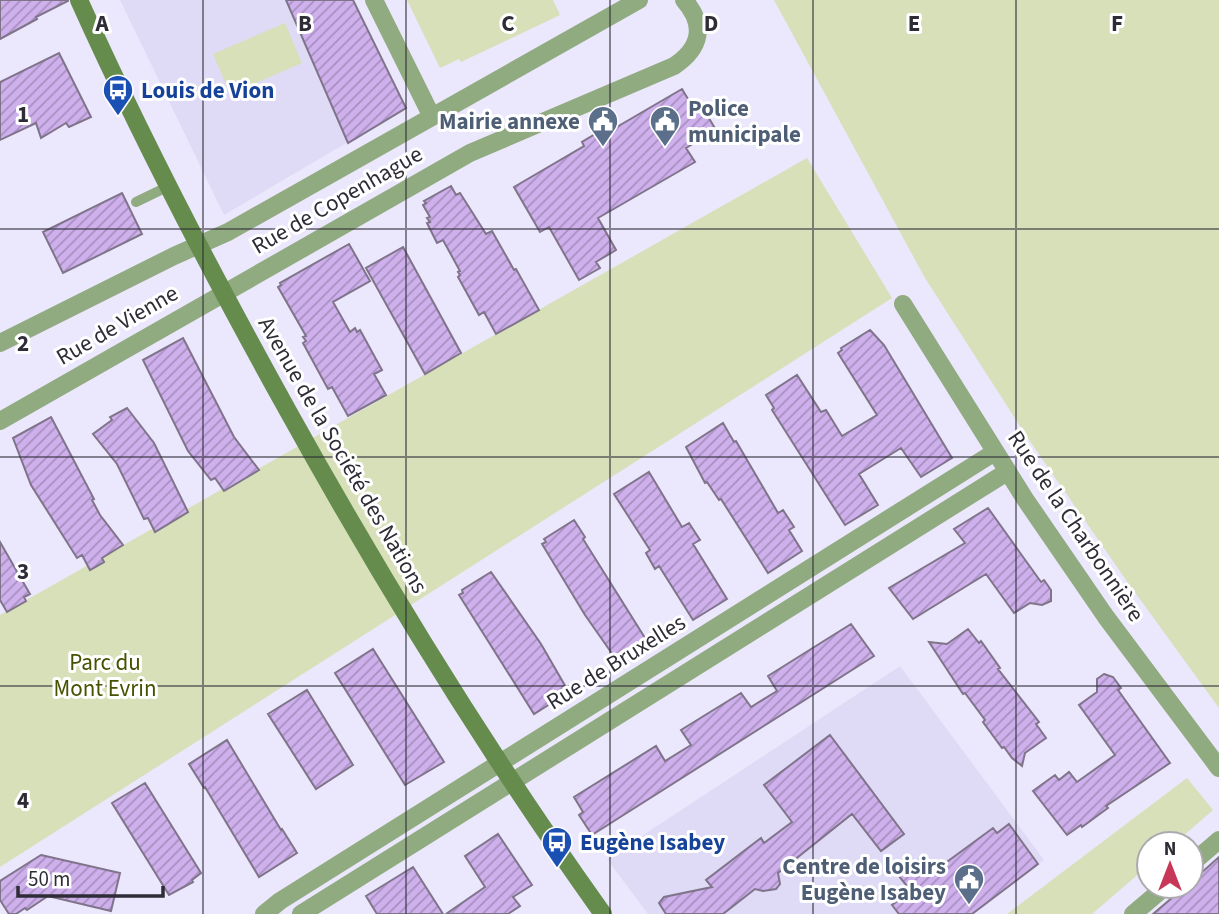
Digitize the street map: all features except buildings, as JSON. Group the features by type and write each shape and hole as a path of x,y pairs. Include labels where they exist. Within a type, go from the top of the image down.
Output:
{"street":[{"name":"Avenue de la Société des Nations","path":"79,0 167,187 222,293 381,574 512,782 603,914"},
{"path":"374,0 432,117"},
{"name":"Rue de Copenhague","path":"198,246 236,228 639,0"},
{"name":"Rue de Copenhague","path":"222,293 470,153 687,57 695,48 697,24 693,10 684,0"},
{"name":"Rue de Vienne","path":"0,343 198,246"},
{"name":"Rue de Vienne","path":"0,421 222,293"},
{"name":"Rue de la Charbonnière","path":"903,304 1007,472 1106,617 1219,768"},
{"name":"Rue de Bruxelles","path":"264,914 279,901 995,452"},
{"name":"Rue de Bruxelles","path":"301,914 1007,472"},
{"path":"1205,852 1219,840"},
{"path":"1133,914 1150,900"}],"lane":[{"path":"136,202 167,187"}],"shaded area":[{"path":"120,0 353,0 406,108 224,215"},
{"path":"900,666 1044,860 972,914 648,914 607,859"}],"green space":[{"path":"407,0 553,0 560,15 461,62 459,59 440,68"},
{"path":"774,0 1219,0 1219,708 1025,434 925,278"},
{"path":"285,23 302,63 230,94 213,54"},
{"name":"Parc du Mont Evrin","path":"807,158 892,298 0,867 0,615"},
{"path":"1187,778 1213,810 1190,830 1135,830 1135,877 1092,914 1007,914"}],"place":[{"name":"Louis de Vion","path":"118,117"},
{"name":"Mairie annexe","path":"603,148"},
{"name":"Police municipale","path":"665,148"},
{"name":"Eugène Isabey","path":"557,869"},
{"name":"Centre de loisirs Eugène Isabey","path":"969,906"}]}
